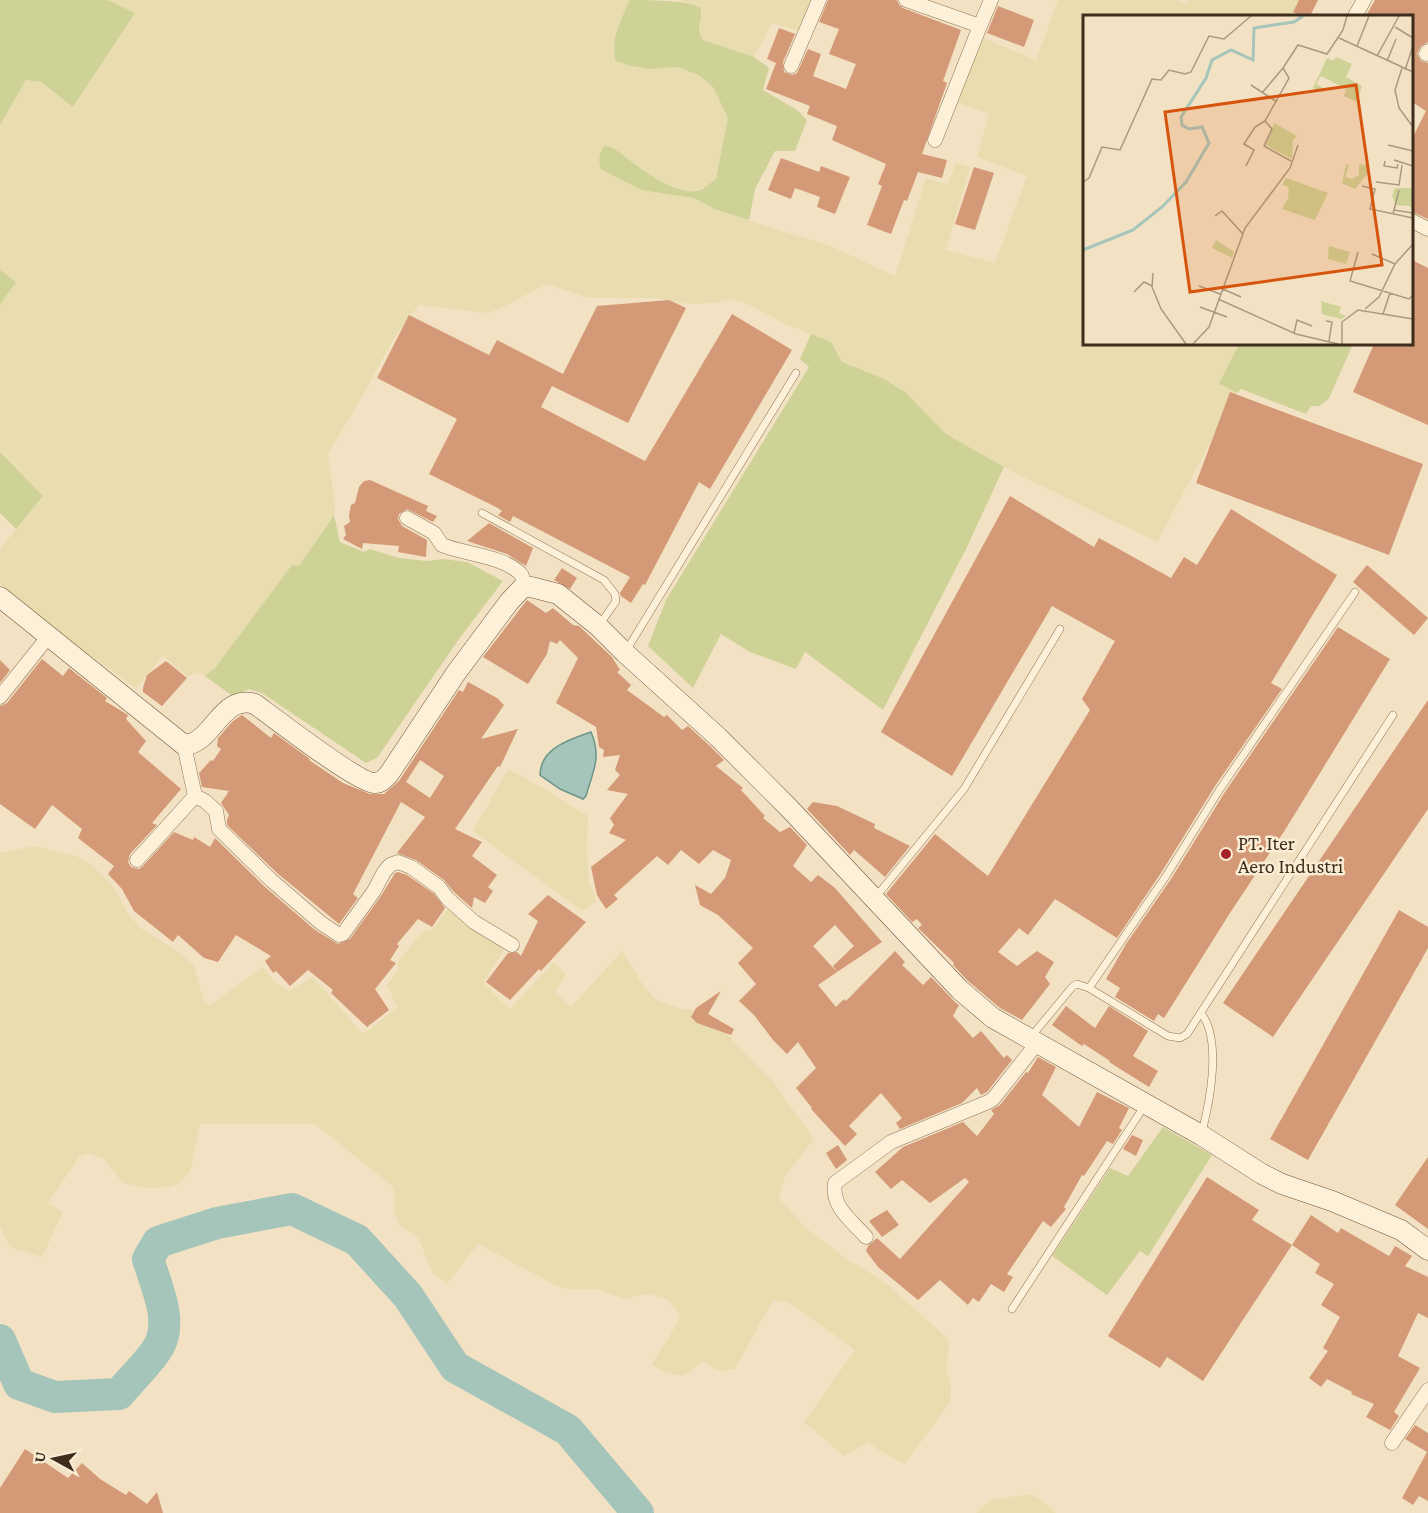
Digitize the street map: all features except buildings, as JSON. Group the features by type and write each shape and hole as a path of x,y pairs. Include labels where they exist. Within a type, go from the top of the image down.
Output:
{"street":[{"path":"791,66 819,0"},
{"path":"906,0 980,26"},
{"path":"935,140 991,0"},
{"path":"1356,15 1364,0"},
{"path":"1413,221 1428,229"},
{"path":"183,745 191,745 233,705 244,701 255,704 366,781 379,783 389,774 456,673 509,602 523,587 524,579 520,573 483,556 442,545 434,533 407,518"},
{"path":"523,587 558,594 598,626 725,745 960,990 993,1018 1146,1103 1262,1174 1282,1184 1332,1201 1401,1230 1428,1250"},
{"path":"0,597 183,745 195,796"},
{"path":"0,697 48,637"},
{"path":"137,860 195,796"},
{"path":"195,796 206,801 216,811 219,829 235,846 279,887 337,934 343,934 374,891 384,872 390,865 398,862 411,867 439,887 447,898 474,922 512,945"},
{"path":"866,1237 837,1205 833,1195 835,1184 891,1142 993,1099 1034,1040"},
{"path":"1392,1443 1428,1390"}],"lane":[{"path":"625,653 796,373"},
{"path":"482,513 604,580 615,594 616,601 598,626"},
{"path":"1089,988 1166,876 1220,789 1355,592"},
{"path":"875,899 964,789 1060,629"},
{"path":"1034,1040 1073,986 1082,984 1174,1038 1187,1034 1393,715"},
{"path":"1201,1013 1209,1028 1214,1067 1208,1110 1201,1135"},
{"path":"1012,1309 1146,1103"}],"shaded area":[{"path":"108,0 630,0 618,30 613,53 649,69 678,67 700,76 713,87 728,118 716,179 702,190 689,192 664,183 645,172 641,190 694,198 718,211 831,246 895,276 926,178 948,184 956,162 970,167 946,250 995,263 1027,176 977,157 989,114 953,101 978,36 1036,60 1058,0 1176,0 1186,4 1188,0 1302,0 1294,15 1083,15 1083,345 1238,345 1219,384 1237,393 1157,542 1007,469 946,434 905,392 884,379 842,362 831,342 785,324 744,302 731,299 715,303 688,304 654,298 589,298 546,284 502,308 487,313 419,305 394,338 328,454 335,505 334,515 299,566 215,668 205,676 196,672 188,677 163,656 136,688 31,613 0,584 0,549 43,496 0,452 0,305 16,282 0,270 0,125 26,80 41,82 73,107 135,13"},
{"path":"678,0 815,0 801,32 772,23 754,57 703,40 698,33 700,9 697,5"},
{"path":"508,769 588,816 589,882 597,901 582,911 473,831"},
{"path":"34,846 76,856 90,863 114,887 127,912 139,927 180,953 194,966 204,1001 210,1005 263,967 274,981 289,991 313,977 362,1033 397,1007 387,985 399,968 397,962 424,930 431,931 450,906 505,948 483,982 510,1009 554,962 566,975 555,992 571,1007 622,951 645,988 657,1000 690,1010 717,1024 773,1082 814,1139 785,1176 779,1198 806,1228 851,1262 888,1285 947,1338 949,1345 946,1370 951,1387 950,1402 905,1464 880,1451 869,1442 844,1456 804,1422 855,1350 788,1302 773,1300 735,1369 724,1371 715,1369 702,1361 682,1376 661,1371 652,1364 675,1327 680,1314 667,1299 648,1294 624,1299 596,1289 572,1290 555,1285 478,1244 447,1284 432,1272 419,1240 414,1234 400,1226 394,1210 395,1194 392,1186 315,1124 200,1124 190,1172 178,1184 169,1187 147,1188 123,1183 103,1158 88,1153 80,1156 48,1203 63,1212 42,1257 10,1247 0,1227 0,853"},
{"path":"1030,1494 1044,1502 1056,1513 976,1513 991,1500"}],"green space":[{"path":"0,0 108,0 135,13 73,107 41,82 26,80 0,125"},
{"path":"630,0 656,0 696,5 701,12 699,31 703,40 754,57 769,68 763,90 797,110 807,120 795,151 775,151 755,189 749,220 716,210 694,198 641,190 601,169 599,160 604,146 617,151 673,187 692,191 701,190 716,179 728,118 713,87 700,76 678,67 649,69 616,61 615,38"},
{"path":"0,270 16,282 0,305"},
{"path":"811,334 831,342 842,362 884,379 905,392 946,434 1004,467 966,549 883,710 805,652 796,669 750,652 721,634 693,688 648,646 666,600 809,367 800,359"},
{"path":"1238,345 1353,345 1329,398 1320,406 1311,406 1306,414 1241,389 1237,393 1219,384"},
{"path":"0,452 43,496 16,529 0,513"},
{"path":"334,515 340,542 364,552 370,549 399,558 467,562 503,581 459,639 377,758 366,763 262,693 249,689 234,697 205,676 215,668 292,565 299,566"},
{"path":"1163,1127 1212,1155 1148,1256 1140,1251 1107,1295 1052,1256 1110,1168 1128,1176"}],"water":[{"path":"591,732 596,757 586,796 583,799 560,789 540,775 541,766 545,758 558,746"}],"waterway":[{"path":"0,1340 19,1384 55,1397 119,1394 151,1358 163,1336 162,1303 148,1259 158,1242 217,1223 292,1209 357,1240 408,1296 455,1367 568,1430 638,1513"}],"place":[{"name":"PT. Iter Aero Industri","path":"1226,854"}]}
